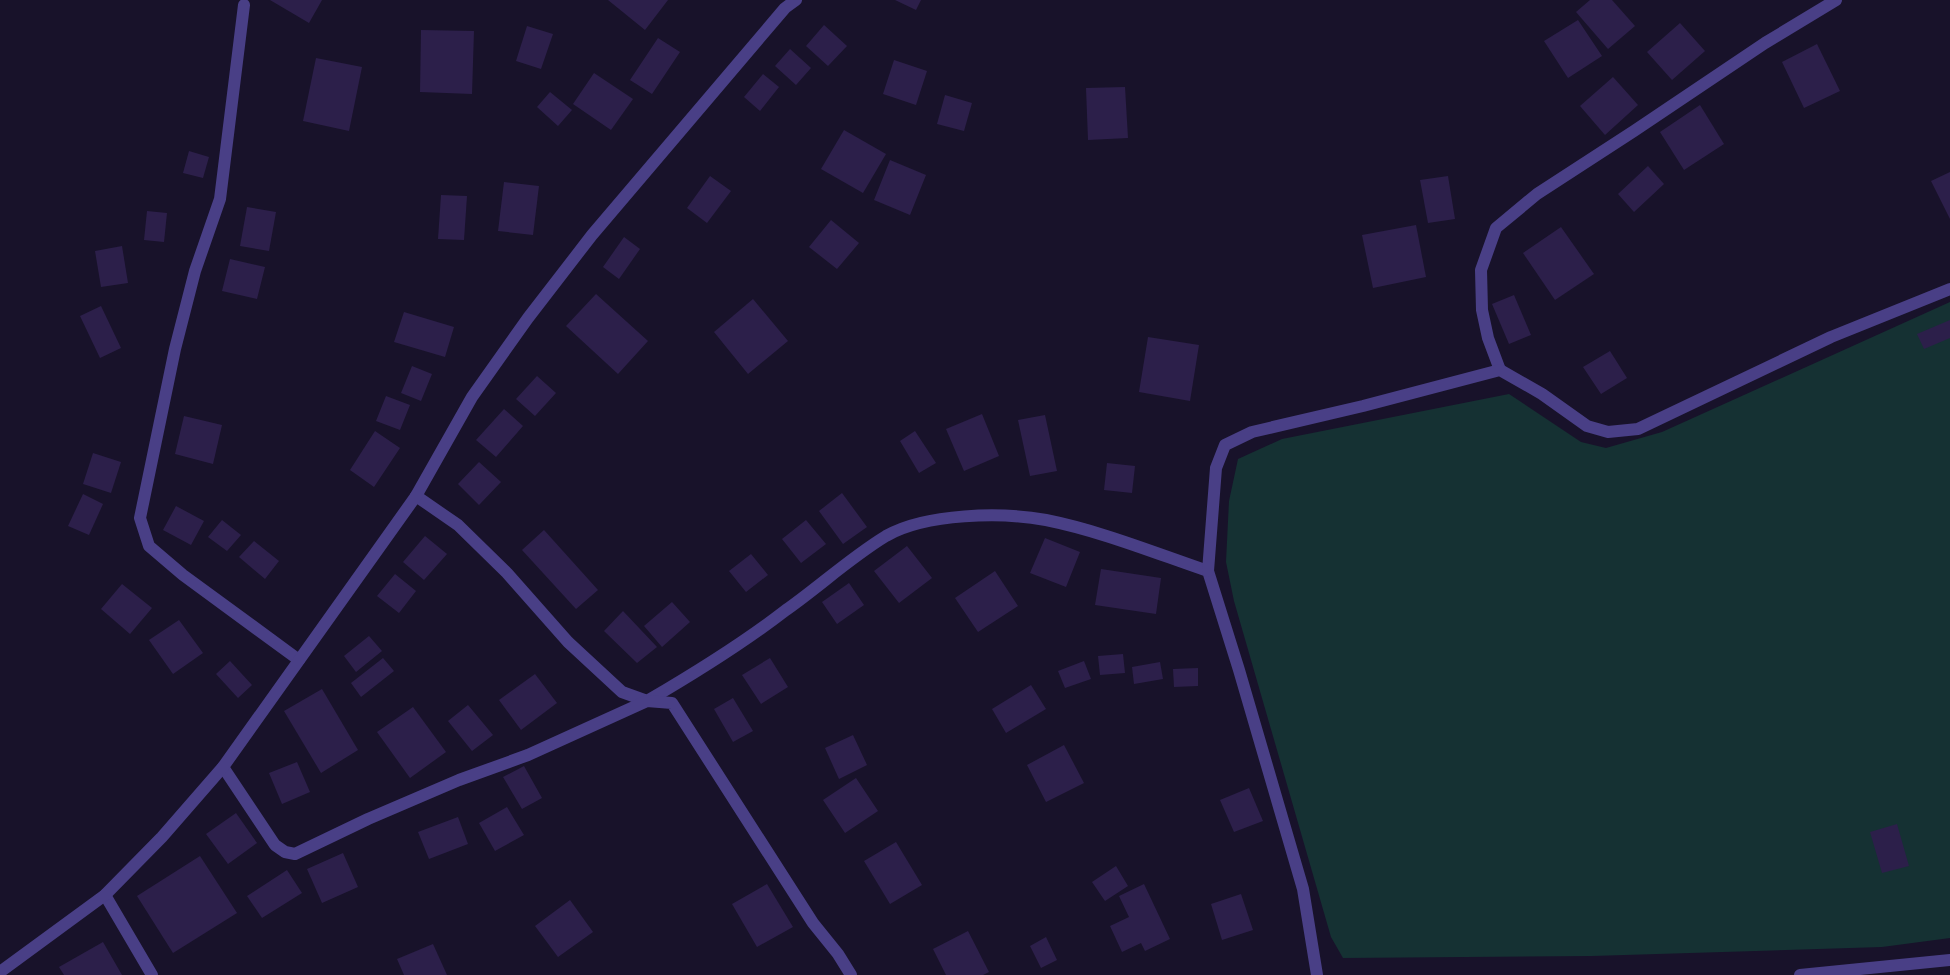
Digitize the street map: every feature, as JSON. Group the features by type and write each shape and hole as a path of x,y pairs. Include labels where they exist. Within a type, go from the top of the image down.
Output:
{"street":[{"path":"0,972 105,895 162,837 223,767 416,496 472,397 528,318 592,235 785,8 796,0"},
{"path":"1836,0 1765,42 1634,132 1537,194 1496,228 1481,270 1482,310 1488,338 1500,370 1542,394 1587,426 1608,432 1638,429 1831,337 1950,289"},
{"path":"244,5 220,200 195,271 175,349 140,518 149,546 183,575 299,660"},
{"path":"1317,975 1303,889 1240,670 1208,571 1216,468 1225,445 1252,432 1363,406 1500,370"},
{"path":"416,496 458,525 507,573 568,642 622,692 647,701 672,703 814,923 838,954 851,975"},
{"path":"223,767 275,845 285,852 295,854 459,780 528,755 647,701 741,643 833,573 888,535 928,521 969,516 1006,516 1046,520 1112,538 1208,571"},
{"path":"105,895 152,975"},
{"path":"1800,975 1950,960"}],"green space":[{"path":"1950,302 1950,938 1882,947 1592,956 1343,958 1331,937 1234,601 1226,562 1229,501 1238,459 1282,439 1509,394 1581,442 1606,448 1662,432"}],"building":[{"path":"270,0 322,0 309,23"},
{"path":"608,0 668,0 645,30"},
{"path":"895,0 921,0 916,10"},
{"path":"1590,0 1612,0 1635,26 1608,49 1576,12"},
{"path":"1578,20 1602,56 1568,78 1544,41"},
{"path":"1680,23 1705,51 1672,80 1647,52"},
{"path":"824,25 847,46 828,66 806,46"},
{"path":"527,26 553,34 541,69 516,61"},
{"path":"421,30 474,31 472,94 420,92"},
{"path":"658,38 680,52 652,94 630,80"},
{"path":"1817,44 1840,91 1804,108 1782,62"},
{"path":"790,49 811,68 796,85 775,66"},
{"path":"316,58 362,67 349,131 303,121"},
{"path":"894,60 927,71 916,105 883,94"},
{"path":"594,73 633,99 611,130 573,104"},
{"path":"763,74 779,87 760,111 744,97"},
{"path":"1613,77 1638,105 1605,135 1580,106"},
{"path":"1125,87 1128,138 1088,140 1086,88"},
{"path":"550,92 572,110 558,126 537,107"},
{"path":"945,95 972,103 964,131 937,124"},
{"path":"1700,105 1724,144 1684,170 1660,132"},
{"path":"844,130 886,154 863,193 821,169"},
{"path":"189,151 209,157 203,178 183,173"},
{"path":"890,160 926,175 910,215 874,200"},
{"path":"1648,166 1664,184 1634,212 1618,194"},
{"path":"1950,172 1950,219 1931,181"},
{"path":"710,176 731,191 707,223 687,208"},
{"path":"1448,176 1455,219 1428,223 1420,180"},
{"path":"504,182 539,186 533,235 498,231"},
{"path":"441,195 467,196 464,240 438,239"},
{"path":"247,207 276,212 269,251 240,246"},
{"path":"147,211 167,213 164,242 144,240"},
{"path":"831,220 859,243 837,269 809,247"},
{"path":"1416,225 1426,277 1373,288 1362,235"},
{"path":"1561,227 1594,274 1555,300 1523,253"},
{"path":"624,237 640,249 619,279 603,267"},
{"path":"122,246 128,283 101,287 95,251"},
{"path":"230,259 265,267 257,299 222,291"},
{"path":"596,294 648,341 618,374 566,326"},
{"path":"1514,295 1531,335 1509,344 1492,304"},
{"path":"753,299 788,341 748,374 714,332"},
{"path":"101,306 121,348 100,358 80,316"},
{"path":"404,312 454,327 445,357 394,342"},
{"path":"1950,320 1950,338 1924,349 1917,334"},
{"path":"1148,337 1199,345 1190,401 1139,392"},
{"path":"1610,351 1627,378 1601,394 1583,367"},
{"path":"412,366 432,374 421,401 401,393"},
{"path":"537,376 556,393 535,416 516,399"},
{"path":"386,396 410,405 400,430 376,421"},
{"path":"504,409 523,426 496,457 476,440"},
{"path":"982,414 999,456 964,471 946,429"},
{"path":"1045,415 1057,471 1030,476 1018,420"},
{"path":"184,416 222,425 213,464 175,454"},
{"path":"375,431 400,448 374,487 350,470"},
{"path":"915,431 936,463 919,473 900,441"},
{"path":"93,453 121,462 111,493 83,484"},
{"path":"479,462 501,482 479,505 458,484"},
{"path":"1107,463 1135,466 1132,493 1104,490"},
{"path":"842,493 867,527 843,544 819,511"},
{"path":"83,494 103,504 89,535 68,526"},
{"path":"176,506 204,521 191,545 163,530"},
{"path":"222,520 241,535 227,551 208,537"},
{"path":"806,520 826,544 801,563 782,539"},
{"path":"544,530 598,590 576,609 522,550"},
{"path":"425,536 447,554 424,580 403,562"},
{"path":"1045,538 1080,552 1066,587 1030,573"},
{"path":"254,541 279,561 265,579 239,557"},
{"path":"907,546 932,578 899,603 874,571"},
{"path":"751,554 768,575 746,592 729,571"},
{"path":"1101,569 1161,578 1156,614 1095,605"},
{"path":"995,571 1018,606 978,632 955,598"},
{"path":"395,574 416,591 399,613 377,596"},
{"path":"849,583 864,605 837,624 822,602"},
{"path":"122,584 152,608 130,634 101,609"},
{"path":"672,602 690,622 662,647 644,626"},
{"path":"623,611 657,647 637,663 604,631"},
{"path":"179,620 203,653 173,674 149,640"},
{"path":"369,636 382,651 356,672 344,656"},
{"path":"1123,654 1125,673 1100,675 1098,656"},
{"path":"383,658 394,671 361,697 351,683"},
{"path":"770,658 788,687 761,704 742,675"},
{"path":"230,661 252,685 238,698 216,674"},
{"path":"1084,661 1091,679 1065,688 1058,671"},
{"path":"1160,662 1163,679 1134,684 1132,667"},
{"path":"1198,668 1198,686 1174,687 1173,669"},
{"path":"535,674 557,703 521,730 499,700"},
{"path":"1031,685 1046,709 1006,733 992,709"},
{"path":"322,689 358,750 321,773 284,711"},
{"path":"733,698 753,731 733,742 714,709"},
{"path":"468,705 493,735 472,751 448,721"},
{"path":"413,707 446,752 410,778 377,732"},
{"path":"853,735 867,765 839,779 825,748"},
{"path":"1064,745 1084,783 1046,802 1027,765"},
{"path":"297,762 310,792 282,804 269,773"},
{"path":"524,766 542,798 522,809 503,777"},
{"path":"856,778 878,811 845,833 823,800"},
{"path":"1249,788 1263,821 1234,832 1220,800"},
{"path":"507,807 524,835 495,851 479,823"},
{"path":"236,813 257,843 228,864 206,834"},
{"path":"458,817 468,844 429,859 418,832"},
{"path":"1897,824 1909,866 1882,873 1870,832"},
{"path":"896,842 922,885 890,904 864,861"},
{"path":"343,853 358,887 322,903 307,869"},
{"path":"200,856 237,913 173,953 137,896"},
{"path":"1116,866 1128,886 1105,901 1092,882"},
{"path":"287,870 302,893 262,918 247,896"},
{"path":"767,884 793,927 757,947 732,904"},
{"path":"1144,884 1170,939 1145,951 1141,943 1122,952 1110,926 1129,917 1119,896"},
{"path":"1241,894 1253,930 1222,940 1211,904"},
{"path":"570,900 593,932 558,957 535,926"},
{"path":"968,931 989,972 983,975 946,975 933,949"},
{"path":"1046,937 1057,960 1041,968 1030,946"},
{"path":"103,942 122,975 64,975 59,967"},
{"path":"433,944 447,975 404,975 397,959"}]}
